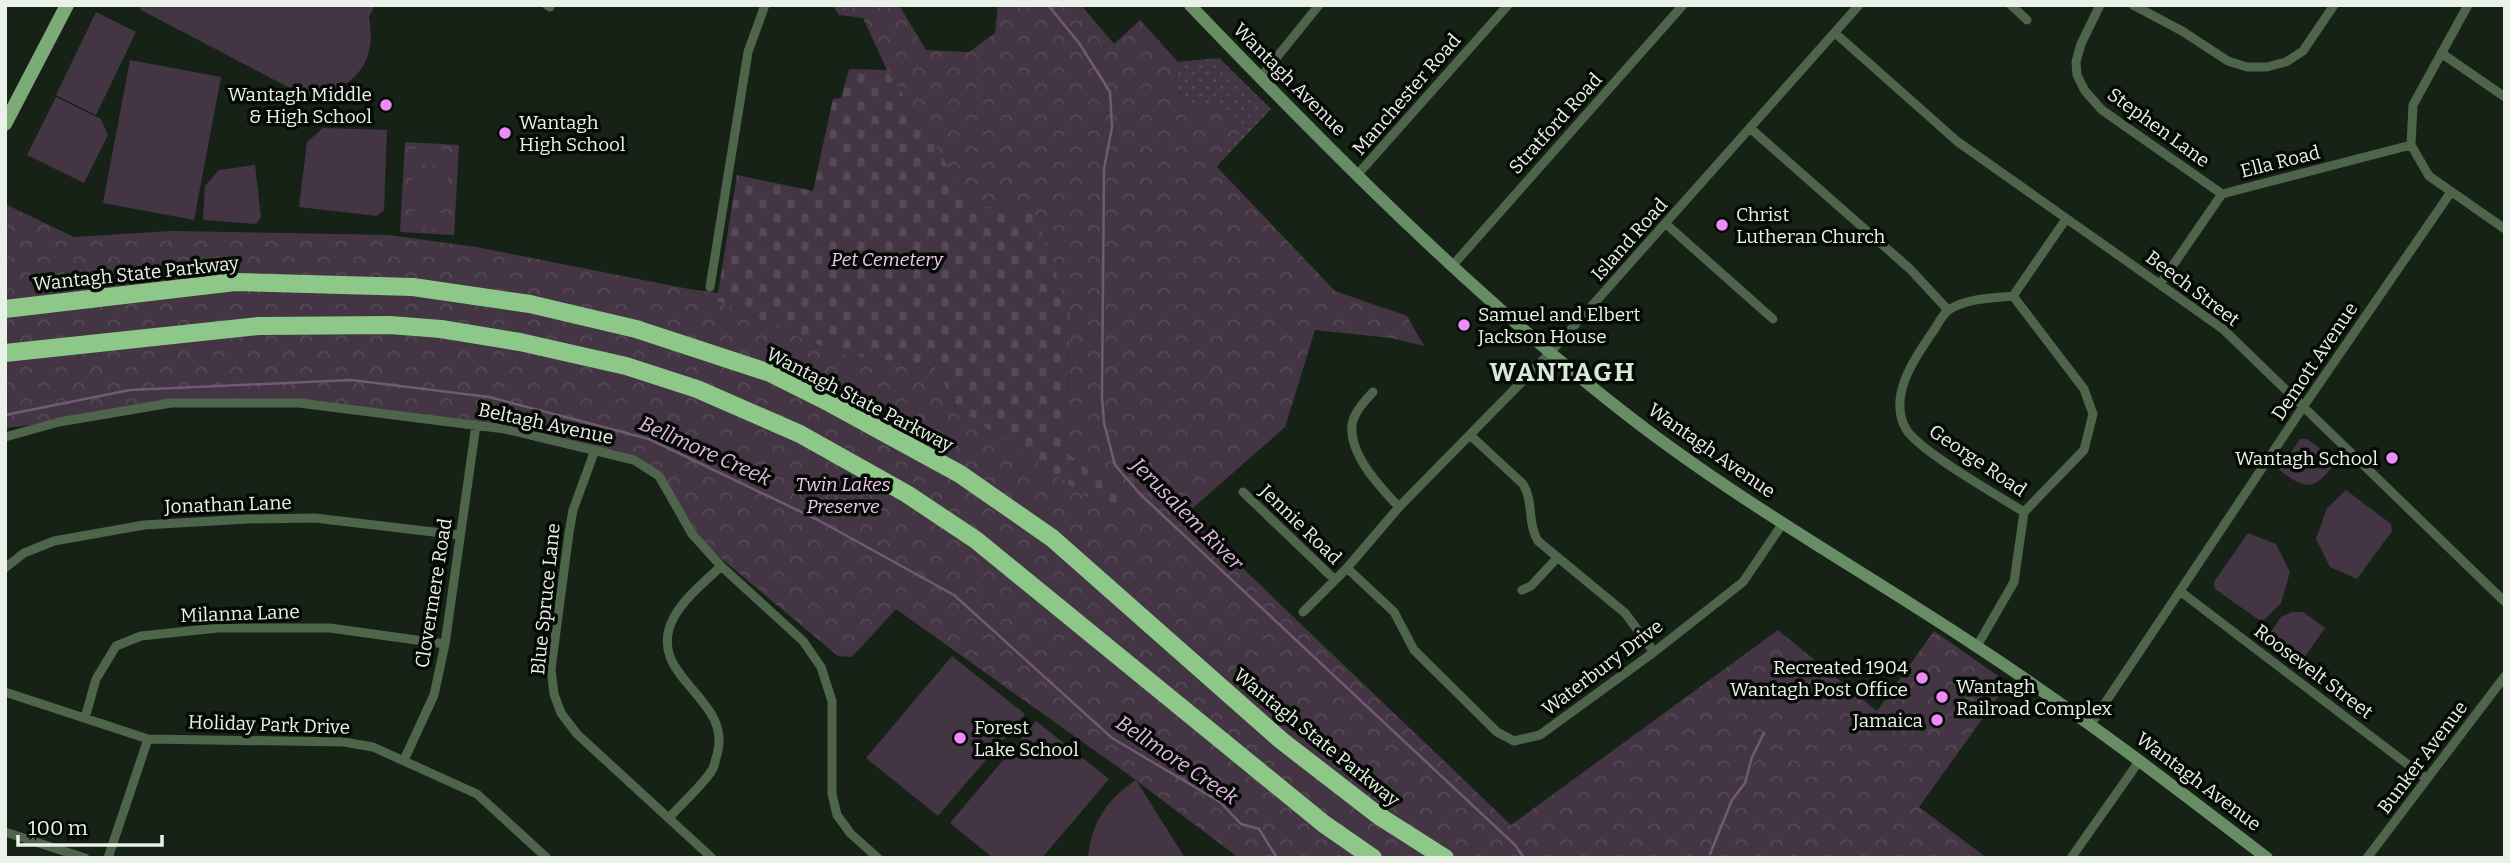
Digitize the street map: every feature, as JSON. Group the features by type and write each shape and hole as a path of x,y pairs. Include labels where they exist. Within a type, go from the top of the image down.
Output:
{"highway":[{"name":"Wantagh State Parkway","path":"5,309 234,282 413,287 530,303 636,329 770,373 960,474 1052,538 1282,741 1379,816 1445,858"},
{"path":"5,353 259,326 390,325 442,329 520,342 626,366 697,389 800,434 907,494 976,540 1324,824 1373,858"}],"main road":[{"path":"6,120 67,5"},
{"name":"Wantagh Avenue","path":"1190,5 1259,78 1453,265 1549,353 1637,423 1783,523 1977,646 2091,724 2267,858"}],"street":[{"path":"710,287 748,51 765,5"},
{"path":"1259,78 1319,5"},
{"name":"Manchester Road","path":"1358,174 1508,5"},
{"name":"Stratford Road","path":"1453,265 1683,5"},
{"name":"Island Road","path":"1303,612 1347,568 1399,507 1549,353 1859,5"},
{"path":"2011,5 2027,20"},
{"name":"Stephen Lane","path":"2101,5 2081,44 2076,62 2077,75 2085,92 2102,110 2222,194"},
{"path":"2133,5 2182,31 2228,61 2247,67 2267,67 2286,62 2303,51 2333,5"},
{"path":"2468,5 2413,105 2412,145 2429,176 2505,229"},
{"name":"Beech Street","path":"1835,33 1958,142 2223,329 2505,602"},
{"path":"2441,53 2505,97"},
{"path":"1750,128 1910,269 1948,310 1978,300 2013,296 2066,219"},
{"name":"Ella Road","path":"2161,285 2222,194 2412,145"},
{"name":"Demott Avenue","path":"2091,724 2451,192"},
{"path":"1666,224 1773,319"},
{"path":"1977,646 2014,582 2025,512 2084,450 2093,414 2084,388 2013,296"},
{"name":"George Road","path":"1948,310 1914,359 1900,394 1905,428 1921,445 2025,512"},
{"path":"1373,392 1357,410 1352,425 1353,437 1357,450 1374,480 1399,507"},
{"name":"Beltagh Avenue","path":"5,437 59,422 171,403 299,403 505,429 634,460 659,476 692,534 721,566 803,641 821,667 832,701 832,794 837,815 851,834 878,858"},
{"name":"Clovermere Road","path":"404,760 434,695 445,644 476,425"},
{"path":"1471,435 1523,484 1530,500 1534,535 1557,558 1625,613 1654,652"},
{"name":"Blue Spruce Lane","path":"595,450 573,510 569,533 551,669 554,694 561,713 577,734 712,858"},
{"name":"Jennie Road","path":"1243,492 1335,580"},
{"name":"Jonathan Lane","path":"5,568 24,553 54,541 144,525 315,518 459,535"},
{"name":"Waterbury Drive","path":"1347,568 1394,612 1414,650 1497,732 1514,741 1540,735 1654,652 1743,582 1783,523"},
{"path":"1522,590 1531,586 1557,558"},
{"path":"669,818 712,770 720,742 712,711 673,667 667,649 669,631 673,618 684,602 721,566"},
{"name":"Roosevelt Street","path":"2181,592 2427,779"},
{"name":"Milanna Lane","path":"85,718 96,680 116,646 141,636 218,628 330,628 445,644"},
{"name":"Bunker Avenue","path":"2367,858 2505,676"},
{"name":"Holiday Park Drive","path":"5,692 148,739 344,741 373,747 477,794 547,858"},
{"path":"108,858 148,739"},
{"path":"2071,858 2140,760"},
{"path":"5,832 85,858"}],"green space":[{"path":"139,5 375,5 369,17 369,49 358,73 336,89 305,96 141,10"},
{"name":"Twin Lakes Preserve","path":"832,5 899,5 926,50 969,52 995,33 998,5 1081,5 1114,44 1140,20 1178,62 1175,87 1192,108 1219,104 1245,125 1217,167 1335,291 1407,316 1424,346 1391,338 1315,330 1285,427 1186,514 1511,825 1778,630 1877,711 1934,631 2008,683 1919,807 1987,858 1239,858 1129,775 896,609 852,657 838,656 692,534 659,476 634,460 505,429 299,403 171,403 59,422 5,428 5,204 74,237 171,231 389,235 476,247 689,289 840,354 936,367 956,407 1122,496 1065,451 1070,314 974,208 887,70 863,18 839,15"},
{"path":"96,12 136,32 96,115 56,95"},
{"path":"1219,58 1271,109 1217,166 1219,104 1192,108 1175,87 1178,62"},
{"path":"130,60 221,77 194,220 103,203"},
{"name":"Pet Cemetery","path":"849,69 887,70 974,207 1033,209 1070,314 1065,451 1122,496 1111,513 956,407 936,367 840,354 689,289 718,293 737,175 813,191 833,99 841,98"},
{"path":"56,97 101,119 108,135 84,183 27,155"},
{"path":"323,128 387,130 384,210 377,216 299,207 307,142"},
{"path":"405,142 459,145 454,235 400,232"},
{"path":"415,148 449,150 448,166 414,164"},
{"path":"255,165 261,217 256,224 203,220 205,186 219,170"},
{"path":"413,169 448,171 447,187 413,185"},
{"path":"412,190 447,192 446,208 411,206"},
{"path":"411,211 445,213 444,229 410,227"},
{"path":"2300,439 2307,439 2337,461 2322,478 2310,485 2297,482 2279,470"},
{"path":"2346,490 2391,524 2392,531 2357,579 2330,567 2316,539 2327,508"},
{"path":"2248,533 2276,544 2290,572 2281,603 2262,622 2215,589 2214,582"},
{"path":"2292,612 2303,612 2325,628 2304,658 2297,659 2267,637 2281,617"},
{"path":"952,656 1025,714 938,816 866,758"},
{"path":"1036,721 1109,779 1042,858 993,858 950,823"},
{"path":"1136,780 1185,858 1088,858 1093,834 1102,813 1117,795"}],"waterway":[{"name":"Jerusalem River","path":"1048,5 1079,43 1110,92 1112,127 1104,169 1102,397 1104,423 1115,465 1140,494 1515,845 1524,858"},
{"name":"Bellmore Creek","path":"5,415 130,390 351,380 489,397 649,439 818,520 954,595 1112,738 1220,802 1241,824 1259,829 1277,858"},
{"path":"1710,854 1732,800 1745,783 1752,757 1764,733"}],"place":[{"name":"Wantagh Middle & High School","path":"386,105"},
{"name":"Wantagh High School","path":"505,133"},
{"name":"Christ Lutheran Church","path":"1722,225"},
{"name":"Samuel and Elbert Jackson House","path":"1464,325"},
{"name":"Wantagh School","path":"2392,458"},
{"name":"Recreated 1904 Wantagh Post Office","path":"1922,678"},
{"name":"Wantagh Railroad Complex","path":"1942,697"},
{"name":"Jamaica","path":"1937,720"},
{"name":"Forest Lake School","path":"960,738"}],"district":[{"name":"WANTAGH","path":"1563,372"}]}
